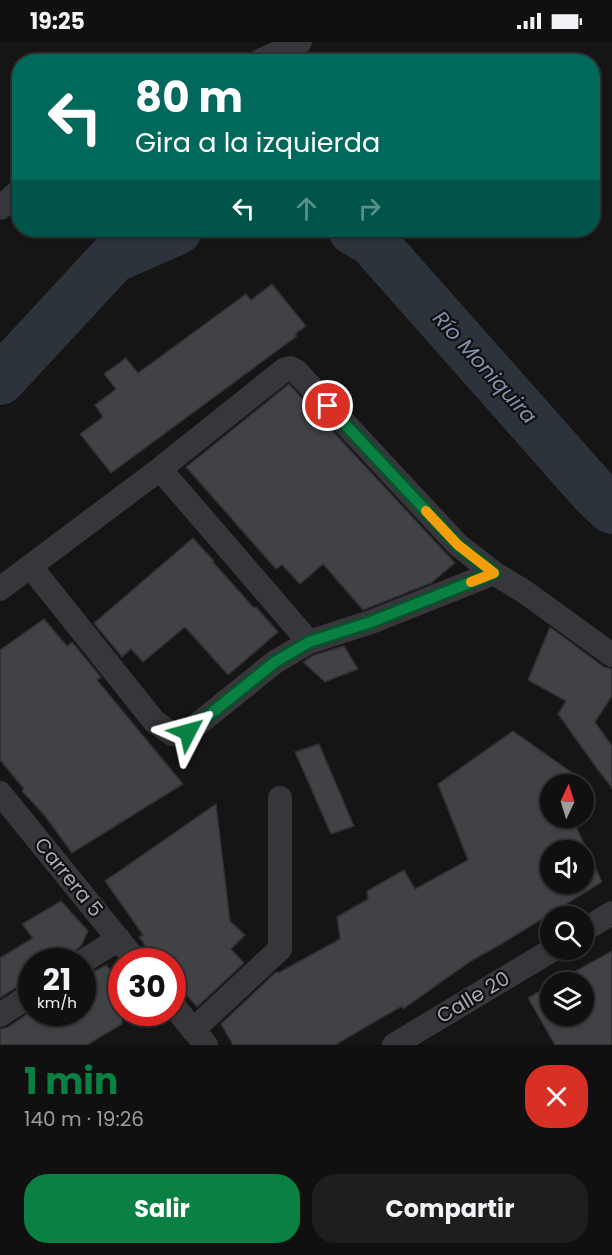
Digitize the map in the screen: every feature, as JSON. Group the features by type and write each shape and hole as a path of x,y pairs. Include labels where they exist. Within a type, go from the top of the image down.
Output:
{"street":[{"path":"275,54 300,42"},
{"path":"0,208 12,197"},
{"path":"0,590 160,469 284,370 290,368 296,371 458,545 494,573 525,592 612,655"},
{"path":"160,469 309,642"},
{"path":"31,567 154,721 172,734 188,732 275,662 309,642 371,622 494,573"},
{"name":"Carrera 5","path":"0,793 126,948"},
{"path":"186,1020 200,1037 279,949 280,798"},
{"path":"594,924 612,913"},
{"path":"96,953 119,939"},
{"name":"Calle 20","path":"394,1045 540,957"},
{"path":"0,1015 18,1003"}],"building":[{"path":"272,284 306,326 295,334 297,336 111,473 80,434 103,417 95,405 116,389 104,374 126,358 138,373 246,294 251,300"},
{"path":"289,384 455,563 431,583 363,610 323,564 300,584 282,565 276,569 186,467"},
{"path":"193,538 278,632 228,675 185,627 143,662 131,649 122,657 94,623"},
{"path":"44,619 67,646 72,642 101,677 97,680 183,784 72,853 0,760 0,650"},
{"path":"550,627 604,667 612,669 612,696 595,722 612,746 612,788 558,714 566,701 528,680"},
{"path":"344,646 358,669 325,682 303,662 314,655"},
{"path":"513,731 574,774 540,774 540,828 577,828 582,840 540,840 540,894 583,894 563,906 540,906 540,920 471,961 403,1009 402,1006 335,1045 233,1045 221,1024 275,973 340,939 337,917 368,899 367,891 404,870 415,889 468,860 438,784"},
{"path":"319,744 354,826 331,834 295,752"},
{"path":"216,804 230,921 245,935 231,949 244,963 197,1007 186,995 186,948 147,948 139,937 143,935 105,881"},
{"path":"594,865 602,882 594,887"},
{"path":"61,901 88,931 79,948 18,948 18,986 0,998 0,958 33,938 22,924"},
{"path":"612,951 612,1045 555,1045 544,1026 594,1026 594,972 574,972"},
{"path":"106,965 108,967 108,1026 119,1026 87,1045 0,1045 0,1029 18,1020 18,1026 96,1026 96,970"},
{"path":"540,991 540,1019 528,998"}],"waterway":[{"name":"Río Moniquira","path":"0,380 113,258 161,237"},
{"name":"Río Moniquira","path":"365,237 372,241 594,492 612,509"}],"slow traffic":[{"path":"426,511 458,545 494,573 471,582"}],"route":[{"path":"188,732 275,662 309,642 371,622 494,573 458,545 328,406"}]}
